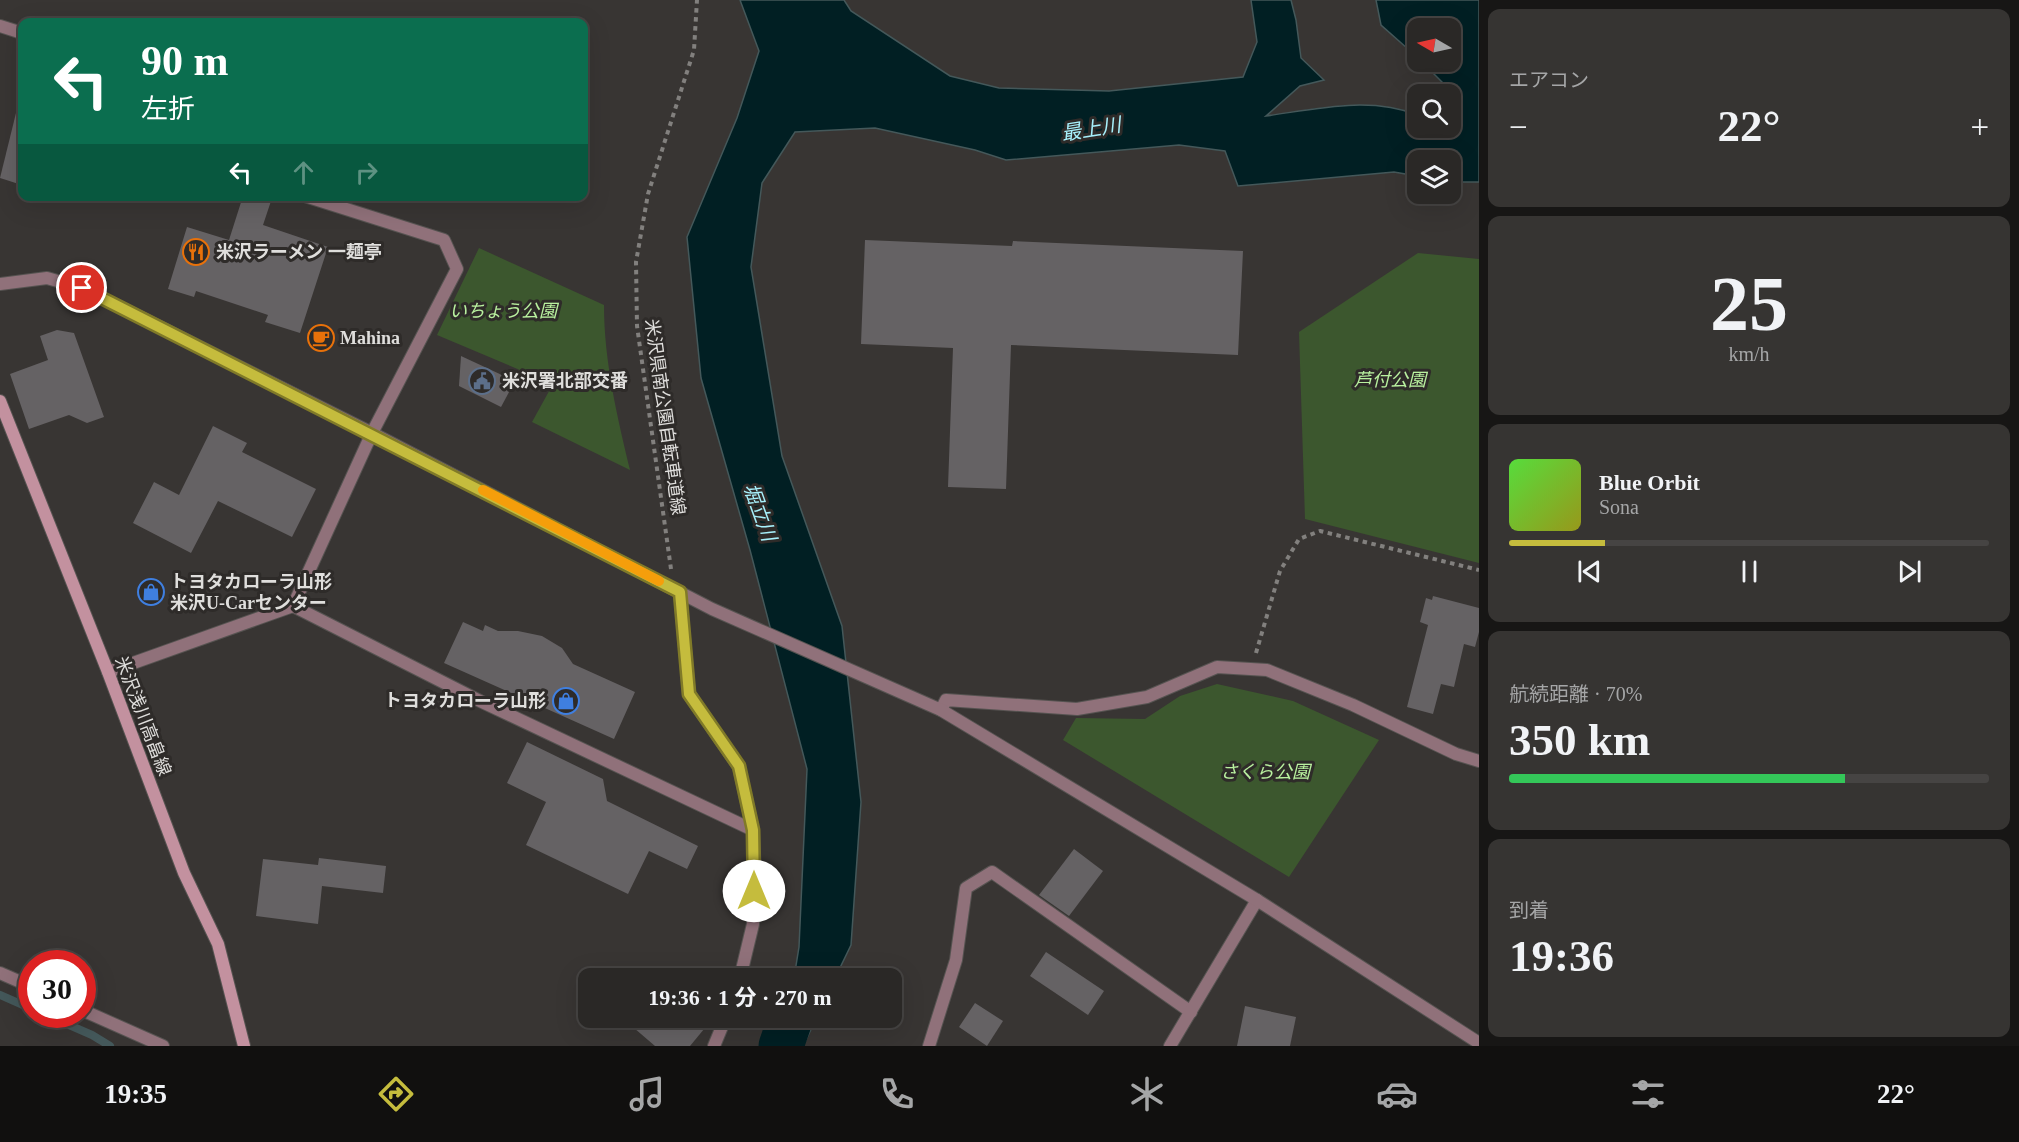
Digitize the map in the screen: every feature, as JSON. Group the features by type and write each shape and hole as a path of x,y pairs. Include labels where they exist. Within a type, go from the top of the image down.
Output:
{"main road":[{"name":"米沢浅川高畠線","path":"0,401 108,672 184,873 218,944 244,1046"}],"street":[{"path":"0,26 18,32"},
{"path":"108,672 293,606 372,433 458,269 444,240 321,201"},
{"path":"0,284 47,279 82,288 372,433 712,609 941,710 1257,900 1479,1043"},
{"path":"680,592 689,694 739,766 753,830 755,875 753,924 742,968"},
{"path":"293,606 480,701 753,830"},
{"path":"941,710 946,700 1077,709 1147,697 1217,667 1267,670 1353,705 1456,754 1479,761"},
{"path":"929,1046 956,960 966,888 992,872 1191,1012"},
{"path":"1170,1046 1257,900"},
{"path":"0,973 18,981"},
{"path":"96,1016 163,1046"},
{"path":"714,1046 721,1028"}],"path":[{"name":"米沢県南公園自転車道線","path":"672,578 638,326 636,262 648,194 694,50 697,0"},
{"path":"1255,656 1280,571 1299,539 1320,531 1479,570"}],"green space":[{"name":"いちょう公園","path":"479,248 604,305 609,367 630,470 532,422 553,384 437,335"},
{"name":"芦付公園","path":"1418,253 1479,259 1479,563 1305,519 1299,332"},
{"name":"さくら公園","path":"1217,684 1293,701 1379,740 1289,877 1063,740 1076,718 1145,719 1180,696"}],"water":[{"name":"最上川","path":"740,0 844,0 851,11 950,76 999,88 1109,91 1243,77 1257,42 1251,0 1291,0 1301,58 1324,80 1300,86 1266,116 1343,106 1381,106 1407,112 1407,138 1461,138 1461,84 1444,84 1432,72 1461,72 1461,18 1407,18 1407,48 1381,25 1376,0 1479,0 1479,182 1461,182 1461,150 1407,150 1407,174 1394,172 1238,186 1225,151 1179,145 1006,160 975,150 875,128 795,132 762,183 751,267 782,456 842,626 861,802 851,945 840,968 796,968 799,947 807,769 750,550 701,378 687,237 737,118 759,51"},
{"path":"785,1028 812,1028 803,1046 781,1046"}],"building":[{"path":"16,113 18,113 18,184 0,178"},
{"path":"241,201 271,201 263,225 328,247 300,333 265,322 268,315 196,291 194,297 168,289 187,227 229,240"},
{"path":"865,240 1012,246 1013,241 1243,251 1238,355 1011,345 1006,489 948,487 953,348 861,344"},
{"path":"57,330 74,333 104,417 87,423 69,415 29,429 10,374 48,360 40,336"},
{"name":"米沢署北部交番","path":"461,356 515,381 501,407 459,386"},
{"path":"213,426 247,443 242,452 316,489 292,537 218,501 191,553 133,523 154,482 179,495"},
{"path":"1433,596 1479,608 1479,632 1475,647 1464,644 1454,687 1441,684 1433,714 1407,707 1428,625 1420,622 1426,598 1432,600"},
{"path":"463,622 483,631 485,625 498,631 518,631 542,636 562,648 573,664 635,692 614,739 444,663"},
{"path":"527,742 603,779 607,801 698,846 687,869 649,851 628,894 526,845 546,802 507,783"},
{"path":"1074,849 1103,871 1069,916 1039,895"},
{"path":"319,858 386,866 383,893 322,886 318,924 256,916 263,859 318,865"},
{"path":"1046,952 1104,991 1088,1015 1030,976"},
{"path":"975,1003 1003,1021 987,1046 959,1027"},
{"path":"1245,1006 1296,1017 1290,1046 1237,1046"},
{"path":"634,1028 705,1028 690,1046 655,1046"}],"waterway":[{"path":"0,995 18,1003"},
{"path":"76,1028 110,1046"},
{"name":"堀立川","path":"781,1046 787,1028"}],"slow traffic":[{"path":"483,490 659,581"}],"place":[{"name":"米沢ラーメン 一麺亭","path":"196,252"},
{"name":"Mahina","path":"321,338"},
{"name":"米沢署北部交番","path":"482,381"},
{"name":"トヨタカローラ山形 米沢U-Carセンター","path":"151,592"},
{"name":"トヨタカローラ山形","path":"566,701"}],"route":[{"path":"82,288 372,433 680,592 689,694 739,766 753,830 754,891"}]}
